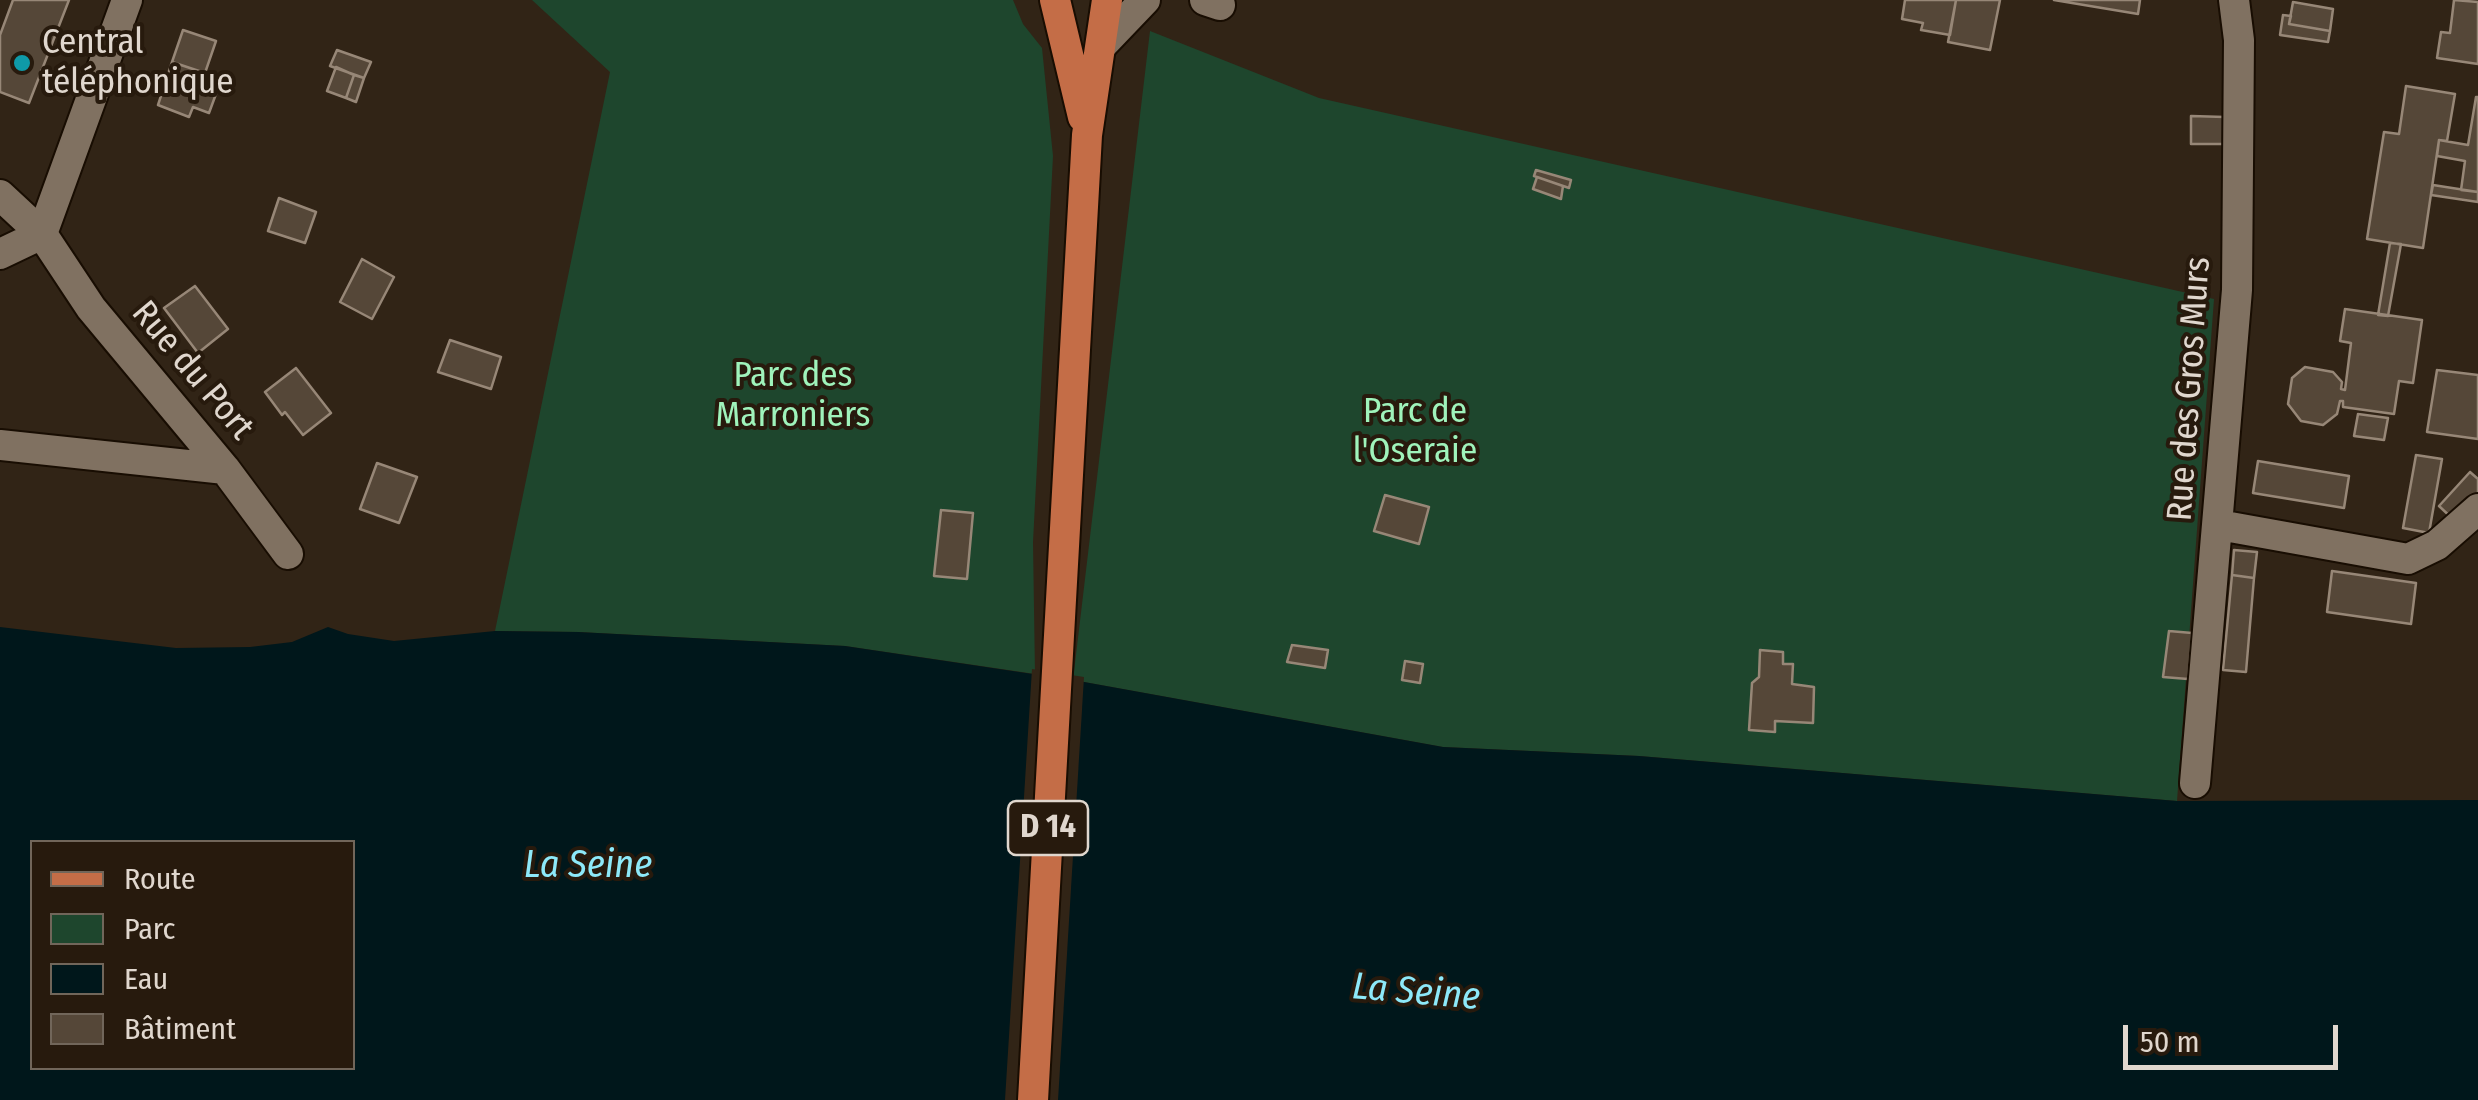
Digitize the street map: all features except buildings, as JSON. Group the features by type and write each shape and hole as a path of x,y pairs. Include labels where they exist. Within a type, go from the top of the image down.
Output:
{"main road":[{"name":"D 14","path":"1055,0 1087,135"},
{"name":"D 14","path":"1033,1100 1087,135 1106,0"}],"street":[{"path":"0,254 42,234 128,0"},
{"path":"1100,46 1146,0"},
{"name":"Rue des Gros Murs","path":"2195,783 2237,290 2239,65 2234,0"},
{"name":"Rue du Port","path":"0,195 42,234 91,308 225,469 288,554"},
{"path":"0,445 225,469"},
{"path":"2219,525 2408,559 2438,545 2478,508"}],"green space":[{"name":"Parc des Marroniers","path":"532,0 1013,0 1023,24 1042,48 1053,156 1033,542 1035,674 845,646 495,631 610,72"},
{"name":"Parc de l'Oseraie","path":"1150,31 1319,98 2214,299 2177,801 1639,756 1443,747 1073,680"}],"water":[{"name":"La Seine","path":"0,627 176,648 292,642 328,627 394,641 495,631 845,646 1073,680 1443,747 1639,756 2177,801 2478,800 2478,1100 0,1100"}],"pier":[{"path":"1032,669 1084,677 1058,1100 1005,1100"}],"place":[{"name":"Central téléphonique","path":"22,63"}]}
